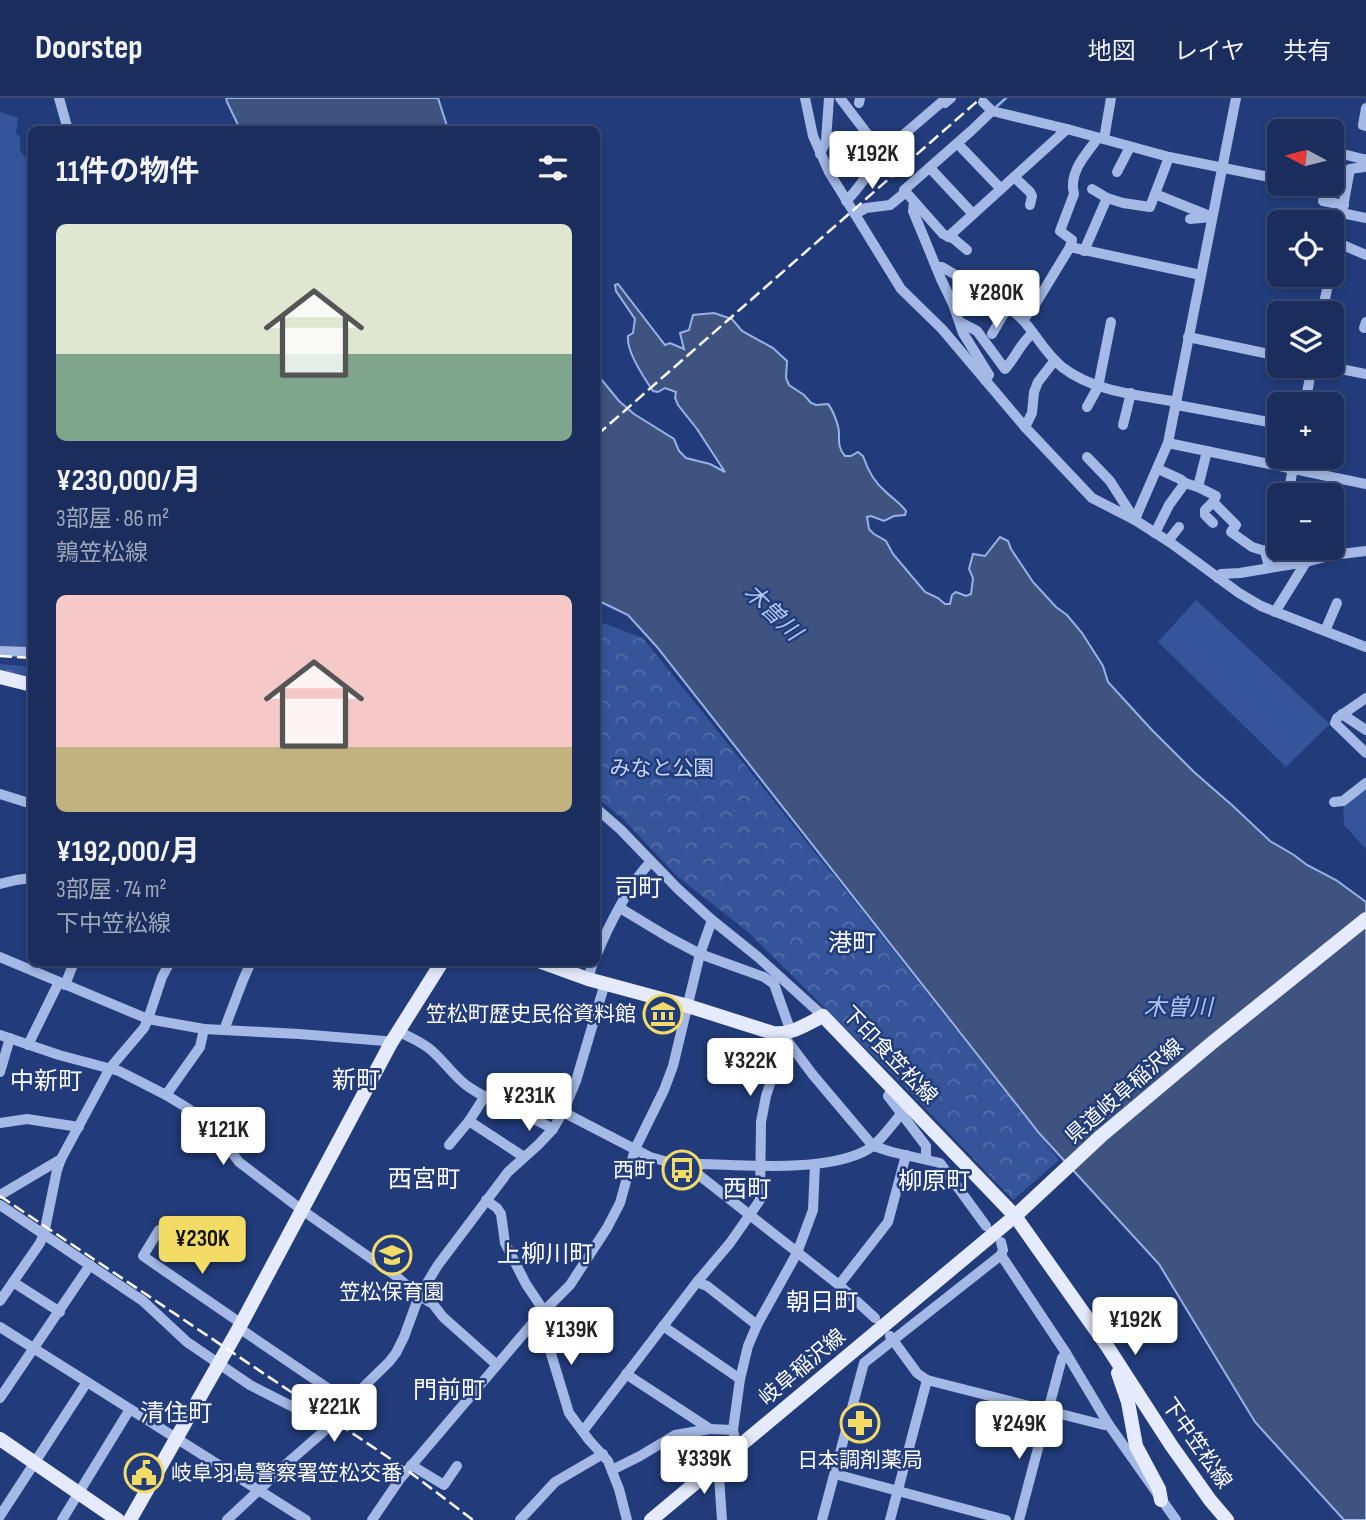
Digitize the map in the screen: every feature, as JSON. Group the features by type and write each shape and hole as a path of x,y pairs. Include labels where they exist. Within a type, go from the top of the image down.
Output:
{"main road":[{"path":"0,677 28,684"},
{"name":"県道岐阜稲沢線","path":"1042,1192 1111,1127 1366,919"},
{"path":"130,1520 241,1326 395,1037 439,966"},
{"path":"552,966 588,979 787,1036"},
{"name":"下印食笠松線","path":"787,1036 823,1016 1015,1216"},
{"name":"岐阜稲沢線","path":"652,1520 1042,1192"},
{"name":"下中笠松線","path":"1015,1216 1107,1346 1171,1445 1227,1520"},
{"path":"1107,1346 1128,1402 1136,1446 1164,1504"},
{"path":"0,1439 118,1520"}],"street":[{"path":"59,98 67,126"},
{"path":"805,98 813,136 820,154 901,289 942,329 1025,427 1092,498 1168,541 1239,593 1275,612 1366,647"},
{"path":"820,154 826,141 829,98"},
{"path":"840,98 884,156"},
{"path":"846,201 891,150 888,148 951,98"},
{"path":"1023,320 1070,247 1072,240 1059,230 1074,194 1072,188 1078,164 1101,139 1111,98"},
{"path":"1135,520 1168,443 1236,98"},
{"path":"983,102 992,111 1169,157 1267,177"},
{"path":"1366,108 1363,125 1366,126"},
{"path":"967,250 943,234 904,190 992,111"},
{"path":"948,237 1067,129"},
{"path":"958,144 1001,189"},
{"path":"1117,172 1130,147"},
{"path":"1344,155 1365,163"},
{"path":"1092,189 1123,204 1150,207 1169,157"},
{"path":"1343,209 1350,169 1365,163"},
{"path":"930,168 973,214"},
{"path":"1014,177 1030,192 1030,205"},
{"path":"855,214 866,208 890,205 906,192"},
{"path":"1155,194 1212,217"},
{"path":"1084,251 1107,198"},
{"path":"1323,201 1366,218"},
{"path":"914,202 913,211 963,333 989,375 985,380"},
{"path":"1190,219 1212,217"},
{"path":"1344,245 1366,255"},
{"path":"1070,247 1201,275"},
{"path":"936,267 942,267 1000,299 1023,320 1055,360 1098,387 1267,422"},
{"path":"992,334 1009,308"},
{"path":"960,322 977,331 1005,369 1033,332"},
{"path":"1087,407 1098,387 1111,322"},
{"path":"1188,337 1267,353"},
{"path":"1025,427 1032,413 1038,382 1055,360"},
{"path":"1344,370 1366,374"},
{"path":"1123,425 1130,393"},
{"path":"1168,443 1267,459"},
{"path":"1198,487 1207,451"},
{"path":"1087,457 1110,481 1135,520"},
{"path":"1317,469 1366,484"},
{"path":"1158,470 1216,496 1205,510 1205,515 1213,523"},
{"path":"1155,533 1169,505 1185,483"},
{"path":"1213,502 1236,525 1231,532 1252,547 1265,551 1269,567"},
{"path":"1168,541 1179,527"},
{"path":"1344,552 1364,553"},
{"path":"1218,578 1221,574 1312,560"},
{"path":"1275,612 1312,560"},
{"path":"1325,631 1337,603"},
{"path":"0,651 28,652"},
{"path":"1366,699 1342,714 1335,723 1366,753"},
{"path":"1342,714 1366,730"},
{"path":"1334,802 1343,801 1366,783"},
{"path":"0,794 28,803"},
{"path":"600,812 712,920 758,957 823,1016"},
{"path":"600,935 644,868 651,862"},
{"path":"0,884 28,878"},
{"path":"620,908 700,954 764,977 775,984 787,1036 813,1075 873,1146 940,1163 986,1226"},
{"path":"372,1520 411,1465 544,1311 570,1285 607,1228 620,1203 635,1149 673,1066 700,954 712,920"},
{"path":"0,957 148,1019 204,1029 384,1041 395,1037 430,1049 466,1085 553,1129"},
{"path":"29,1045 72,966"},
{"path":"0,1301 40,1243 61,1159 110,1068 144,1028 168,966"},
{"path":"224,1030 249,966"},
{"path":"588,979 592,966"},
{"path":"228,1520 328,1426 396,1353 419,1296 438,1265 508,1171 538,1146 563,1112 576,1081 605,983"},
{"path":"166,1095 201,1047 204,1029"},
{"path":"583,1431 760,1200 761,1122 766,1096 787,1036"},
{"path":"0,1072 5,1037 120,1071 166,1095 219,1136 239,1163 433,1304 443,1317 497,1365"},
{"path":"892,1089 888,1096 926,1146 926,1159"},
{"path":"449,1145 485,1096"},
{"path":"563,1112 650,1157 690,1168 839,1285 876,1318"},
{"path":"690,1168 700,1164 815,1164 834,1161 873,1146 901,1114"},
{"path":"0,1123 27,1119 79,1127"},
{"path":"469,1121 524,1157"},
{"path":"839,1285 888,1222 906,1155"},
{"path":"61,1159 1,1199 44,1234 143,1301 187,1342 218,1364 258,1390 328,1426"},
{"path":"737,1449 733,1430 748,1346 797,1253 813,1210 815,1164"},
{"path":"486,1199 501,1214 505,1243 526,1284 544,1311 550,1347 569,1413 608,1461 627,1520"},
{"path":"159,1230 143,1256 348,1402"},
{"path":"822,1520 864,1363 892,1338 1001,1255 1003,1250 1000,1242"},
{"path":"1001,1255 1066,1353 1109,1425 1176,1520"},
{"path":"0,1398 90,1265"},
{"path":"13,1282 60,1312"},
{"path":"697,1282 707,1286 757,1325"},
{"path":"0,1326 306,1520"},
{"path":"663,1326 740,1379"},
{"path":"892,1338 917,1373 927,1380 1109,1425"},
{"path":"1019,1520 1062,1358 1066,1353"},
{"path":"626,1374 710,1429"},
{"path":"890,1520 927,1380"},
{"path":"0,1516 88,1382"},
{"path":"62,1520 130,1409"},
{"path":"612,1470 675,1435 710,1429 733,1430"},
{"path":"520,1520 555,1482 603,1454"},
{"path":"411,1465 444,1485 457,1466"},
{"path":"716,1467 722,1520"},
{"path":"835,1474 1006,1520"},
{"path":"1163,1520 1164,1504"}],"green space":[{"path":"0,112 18,118 16,134 20,136 20,150 28,161 28,647 0,646"},
{"path":"1196,600 1330,724 1286,767 1158,642"},
{"name":"みなと公園","path":"600,622 643,638 1059,1160 1013,1200 898,1080 748,932 678,877 621,817 600,800"},
{"path":"0,664 28,667 28,680 0,673"},
{"path":"1366,784 1366,849 1344,825 1343,801"}],"water":[{"path":"226,98 438,98 447,126 239,126"},
{"name":"木曽川","path":"618,284 665,345 670,343 684,349 680,333 689,330 693,315 714,313 732,319 742,331 773,348 787,361 786,378 789,385 811,403 828,404 830,407 838,426 840,448 845,456 858,452 863,456 877,483 906,511 905,515 884,521 867,517 869,529 886,541 893,554 925,592 945,604 950,604 952,595 956,592 966,596 971,594 973,578 969,569 973,554 985,556 1000,537 1008,541 1033,582 1082,633 1103,666 1108,682 1151,729 1270,841 1336,880 1366,902 1366,1520 1344,1520 1255,1422 1159,1264 1039,1133 657,647 628,615 600,601 600,378 634,414 674,439 679,451 686,458 710,464 725,472 678,405 676,392 665,388 658,392 653,391 641,372 628,342 628,336 633,333 635,319 616,291 615,285"}],"waterway":[{"path":"996,107 1006,98"}],"railway":[{"path":"600,432 981,98"},
{"path":"0,656 28,658"},
{"path":"0,1196 407,1470 473,1520"}],"place":[{"name":"笠松町歴史民俗資料館","path":"663,1014"},
{"name":"西町","path":"682,1170"},
{"name":"笠松保育園","path":"392,1255"},
{"name":"日本調剤薬局","path":"860,1423"},
{"name":"岐阜羽島警察署笠松交番","path":"144,1473"}],"district":[{"name":"司町","path":"638,888"},
{"name":"港町","path":"852,943"},
{"name":"新町","path":"356,1080"},
{"name":"中新町","path":"46,1081"},
{"name":"西宮町","path":"424,1179"},
{"name":"柳原町","path":"934,1181"},
{"name":"西町","path":"747,1189"},
{"name":"上柳川町","path":"545,1254"},
{"name":"朝日町","path":"822,1302"},
{"name":"門前町","path":"449,1390"},
{"name":"清住町","path":"176,1413"}]}
